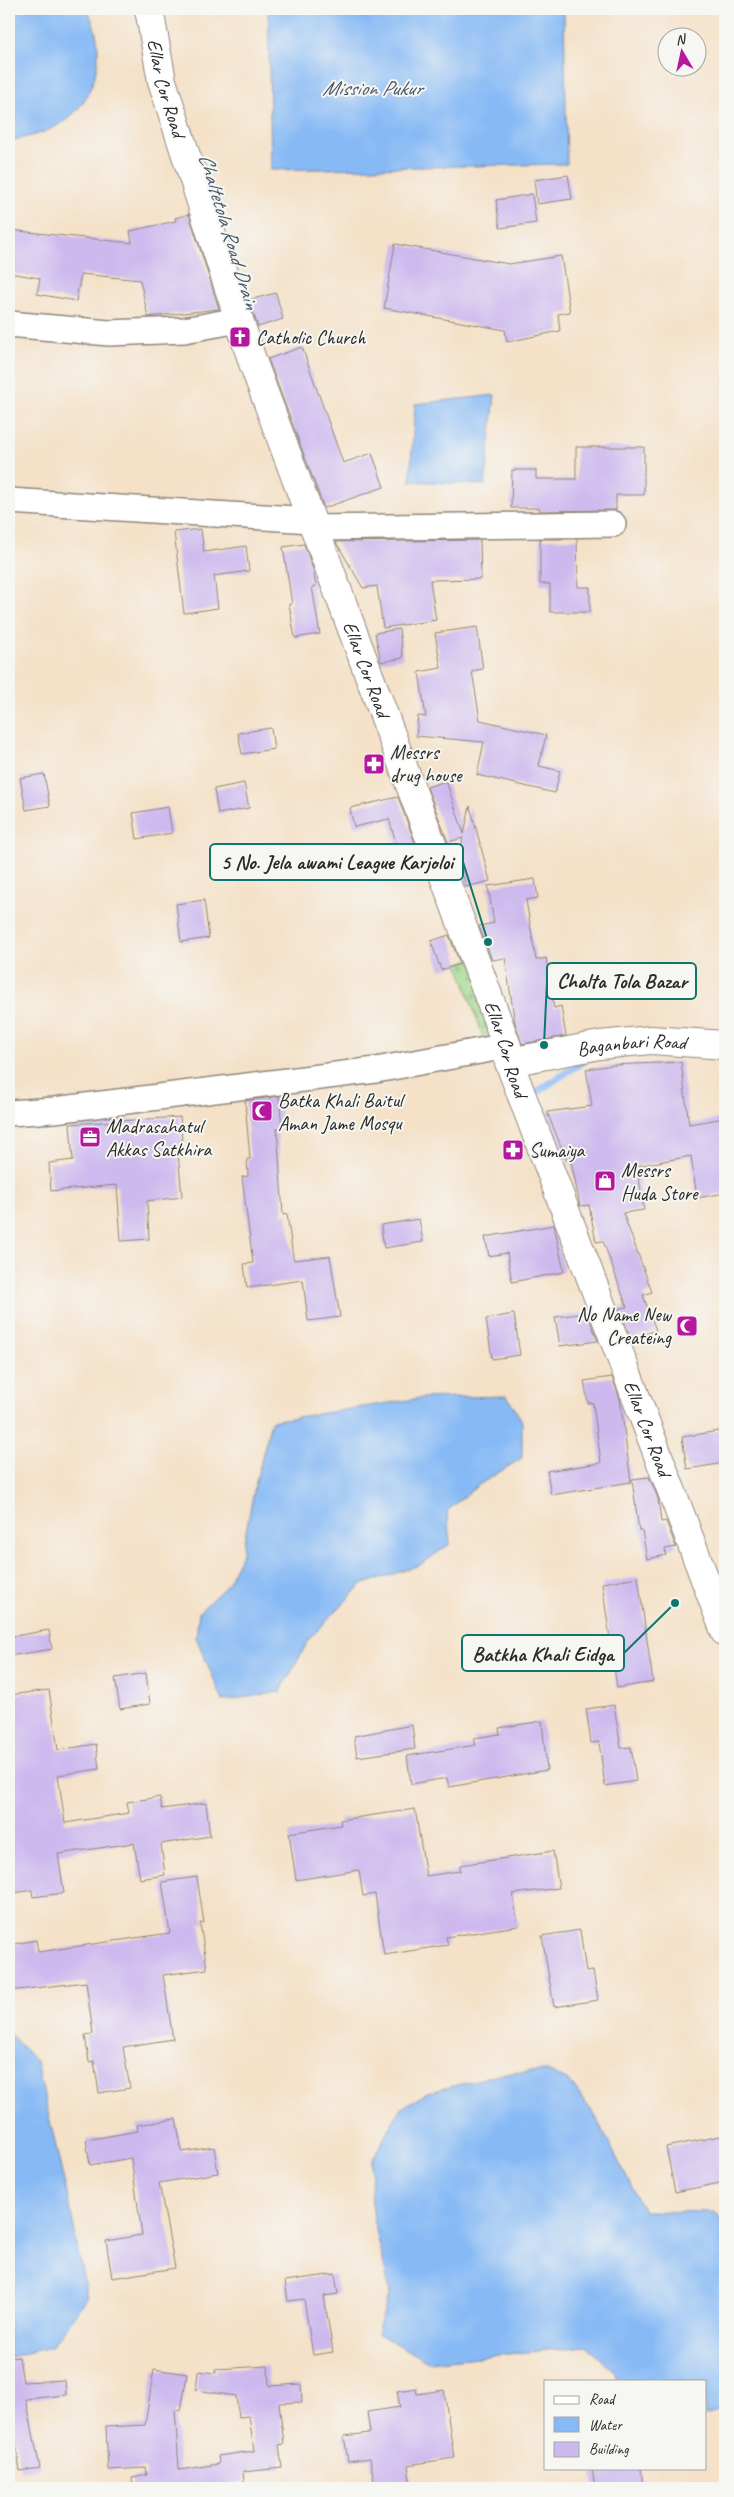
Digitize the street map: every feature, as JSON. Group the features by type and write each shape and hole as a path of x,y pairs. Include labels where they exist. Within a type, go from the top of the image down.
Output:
{"main road":[{"name":"Ellar Cor Road","path":"149,9 162,81 239,320 312,524 508,1054 725,1632"},
{"name":"Baganbari Road","path":"508,1054 651,1040 725,1045"}],"street":[{"path":"9,324 109,333 184,330 239,320"},
{"path":"9,501 312,524 614,524"},
{"path":"9,1113 54,1110 508,1054"}],"green space":[{"path":"470,959 498,1039 485,1043 458,964"}],"water":[{"path":"9,9 86,9 93,22 98,52 97,68 93,83 77,110 54,128 13,140 9,139"},
{"name":"Mission Pukur","path":"268,9 564,9 567,164 271,170"},
{"path":"495,395 485,485 410,481 415,404"},
{"path":"507,1396 522,1421 522,1458 477,1486 447,1511 450,1544 420,1565 361,1585 310,1638 280,1692 223,1701 196,1637 199,1612 226,1586 241,1556 254,1490 271,1421 422,1398"},
{"path":"9,2033 36,2061 70,2207 87,2298 51,2347 9,2357"},
{"path":"547,2071 569,2081 594,2114 644,2211 715,2212 725,2226 725,2410 706,2416 706,2380 618,2380 616,2372 587,2346 428,2362 377,2333 390,2293 375,2225 371,2196 372,2161 400,2109 427,2093 503,2073"}],"building":[{"path":"568,175 572,199 537,204 534,180"},
{"path":"532,194 536,223 500,228 496,200"},
{"path":"189,214 219,309 148,317 140,280 81,274 76,301 37,294 40,278 9,273 9,230 132,243 130,231 176,221 175,218"},
{"path":"395,244 509,264 561,256 570,312 558,314 560,331 507,342 505,330 384,308"},
{"path":"276,293 283,319 258,327 249,300"},
{"path":"302,347 343,463 372,453 384,487 324,508 268,359"},
{"path":"576,447 644,447 644,495 616,495 616,510 540,511 540,508 511,508 512,470 536,470 536,479 576,479"},
{"path":"201,529 204,552 246,546 249,571 214,576 218,608 184,613 174,532"},
{"path":"540,539 577,539 578,587 590,587 590,612 550,612 550,584 540,584"},
{"path":"480,540 481,579 430,580 436,620 383,628 377,586 363,588 336,542"},
{"path":"304,544 313,569 316,586 312,587 320,634 295,638 289,604 292,604 283,547"},
{"path":"477,627 483,669 472,671 480,720 546,735 539,766 560,771 555,793 477,775 484,742 416,736 418,716 426,717 419,672 441,668 435,633"},
{"path":"399,629 403,658 381,662 375,633"},
{"path":"271,728 274,749 242,754 238,733"},
{"path":"44,774 50,806 26,810 20,778"},
{"path":"446,781 464,834 470,806 490,881 466,887 459,858 463,838 448,842 427,787"},
{"path":"244,783 249,808 218,814 214,789"},
{"path":"398,797 418,851 400,856 389,819 354,827 350,808"},
{"path":"168,807 172,833 137,839 133,813"},
{"path":"535,879 538,898 526,900 536,960 546,958 554,1008 561,1006 566,1036 522,1044 515,1023 505,958 492,960 479,926 494,923 488,886"},
{"path":"204,900 209,938 181,942 176,904"},
{"path":"449,935 460,964 441,970 431,941"},
{"path":"681,1062 689,1124 725,1118 725,1193 697,1198 691,1156 637,1166 644,1210 623,1213 652,1292 643,1295 656,1330 633,1339 619,1308 627,1307 603,1241 596,1242 589,1205 580,1206 571,1161 567,1161 547,1112 592,1106 586,1069 613,1065"},
{"path":"279,1096 282,1128 277,1128 283,1215 287,1214 293,1257 294,1260 330,1256 340,1317 308,1321 303,1280 247,1288 244,1264 253,1263 242,1177 248,1176 247,1159 250,1159 245,1101"},
{"path":"180,1117 183,1152 178,1153 182,1197 147,1201 149,1239 121,1241 117,1185 51,1191 49,1163 73,1160 70,1124"},
{"path":"419,1219 423,1242 384,1248 381,1225"},
{"path":"554,1225 564,1272 512,1282 507,1253 489,1256 485,1237"},
{"path":"587,1313 598,1341 560,1346 555,1317"},
{"path":"514,1314 520,1355 492,1359 486,1319"},
{"path":"612,1377 620,1399 631,1482 551,1495 547,1471 601,1463 593,1403 588,1403 584,1381"},
{"path":"725,1430 725,1463 687,1469 682,1437"},
{"path":"649,1477 658,1498 661,1522 666,1521 676,1547 665,1549 666,1555 647,1559 642,1531 639,1531 632,1479"},
{"path":"638,1577 653,1682 617,1688 602,1583"},
{"path":"49,1630 52,1649 9,1656 9,1637"},
{"path":"146,1673 150,1704 120,1709 115,1678"},
{"path":"49,1690 58,1750 96,1744 99,1769 58,1775 65,1823 129,1813 127,1802 160,1797 162,1809 206,1803 210,1836 161,1844 165,1875 140,1879 134,1843 58,1854 64,1893 33,1897 32,1890 9,1894 9,1873 12,1872 9,1854 9,1695"},
{"path":"614,1705 621,1748 631,1747 636,1781 605,1786 599,1742 591,1743 586,1709"},
{"path":"542,1721 547,1770 449,1787 447,1778 411,1784 407,1756 476,1745 474,1738 500,1734 499,1728"},
{"path":"412,1725 415,1749 357,1757 354,1736"},
{"path":"415,1809 426,1876 460,1871 460,1865 553,1851 559,1888 513,1894 518,1926 446,1937 448,1945 384,1955 375,1894 363,1896 359,1870 296,1880 289,1833 341,1825 340,1820"},
{"path":"197,1877 204,1923 200,1923 207,1969 163,1975 173,2039 123,2047 130,2088 99,2093 94,2061 89,2062 85,2035 93,2034 86,1982 9,1991 9,1945 36,1940 38,1952 170,1933 162,1882"},
{"path":"580,1930 586,1972 593,1971 598,2000 554,2007 542,1936"},
{"path":"176,2119 182,2152 214,2147 218,2173 159,2183 175,2268 112,2278 106,2241 142,2235 131,2158 90,2165 86,2140 138,2131 137,2125"},
{"path":"725,2135 725,2182 675,2192 666,2147"},
{"path":"335,2274 338,2294 324,2296 333,2352 313,2355 304,2299 288,2301 285,2281"},
{"path":"19,2357 23,2382 65,2380 66,2395 26,2399 40,2468 20,2471 15,2438 9,2439 9,2358"},
{"path":"268,2366 269,2386 301,2384 302,2402 279,2403 284,2444 279,2445 282,2468 243,2472 244,2482 220,2486 221,2488 133,2488 132,2478 147,2475 145,2468 108,2470 106,2427 145,2425 154,2369 187,2374 181,2411 175,2410 179,2470 219,2464 218,2456 254,2451 249,2416 239,2417 236,2396 196,2390 198,2371 216,2373 215,2369"},
{"path":"416,2388 417,2394 444,2390 454,2458 408,2465 411,2488 375,2488 370,2458 348,2461 344,2436 370,2433 367,2412 400,2407 397,2391"},
{"path":"592,2470 641,2470 643,2488 595,2488"}],"waterway":[{"path":"528,1098 588,1058"}],"place":[{"name":"Catholic Church","path":"240,337"},
{"name":"Messrs drug house","path":"374,764"},
{"name":"5 No. Jela awami League Karjoloi","path":"488,942"},
{"name":"Chalta Tola Bazar","path":"544,1045"},
{"name":"Batka Khali Baitul Aman Jame Mosqu","path":"262,1111"},
{"name":"Madrasahatul Akkas Satkhira","path":"90,1137"},
{"name":"Sumaiya","path":"513,1150"},
{"name":"Messrs Huda Store","path":"605,1181"},
{"name":"No Name New Createing","path":"687,1326"},
{"name":"Batkha Khali Eidga","path":"675,1603"}],"water label":[{"name":"Chaltetola Road Drain","path":"229,231"}]}
